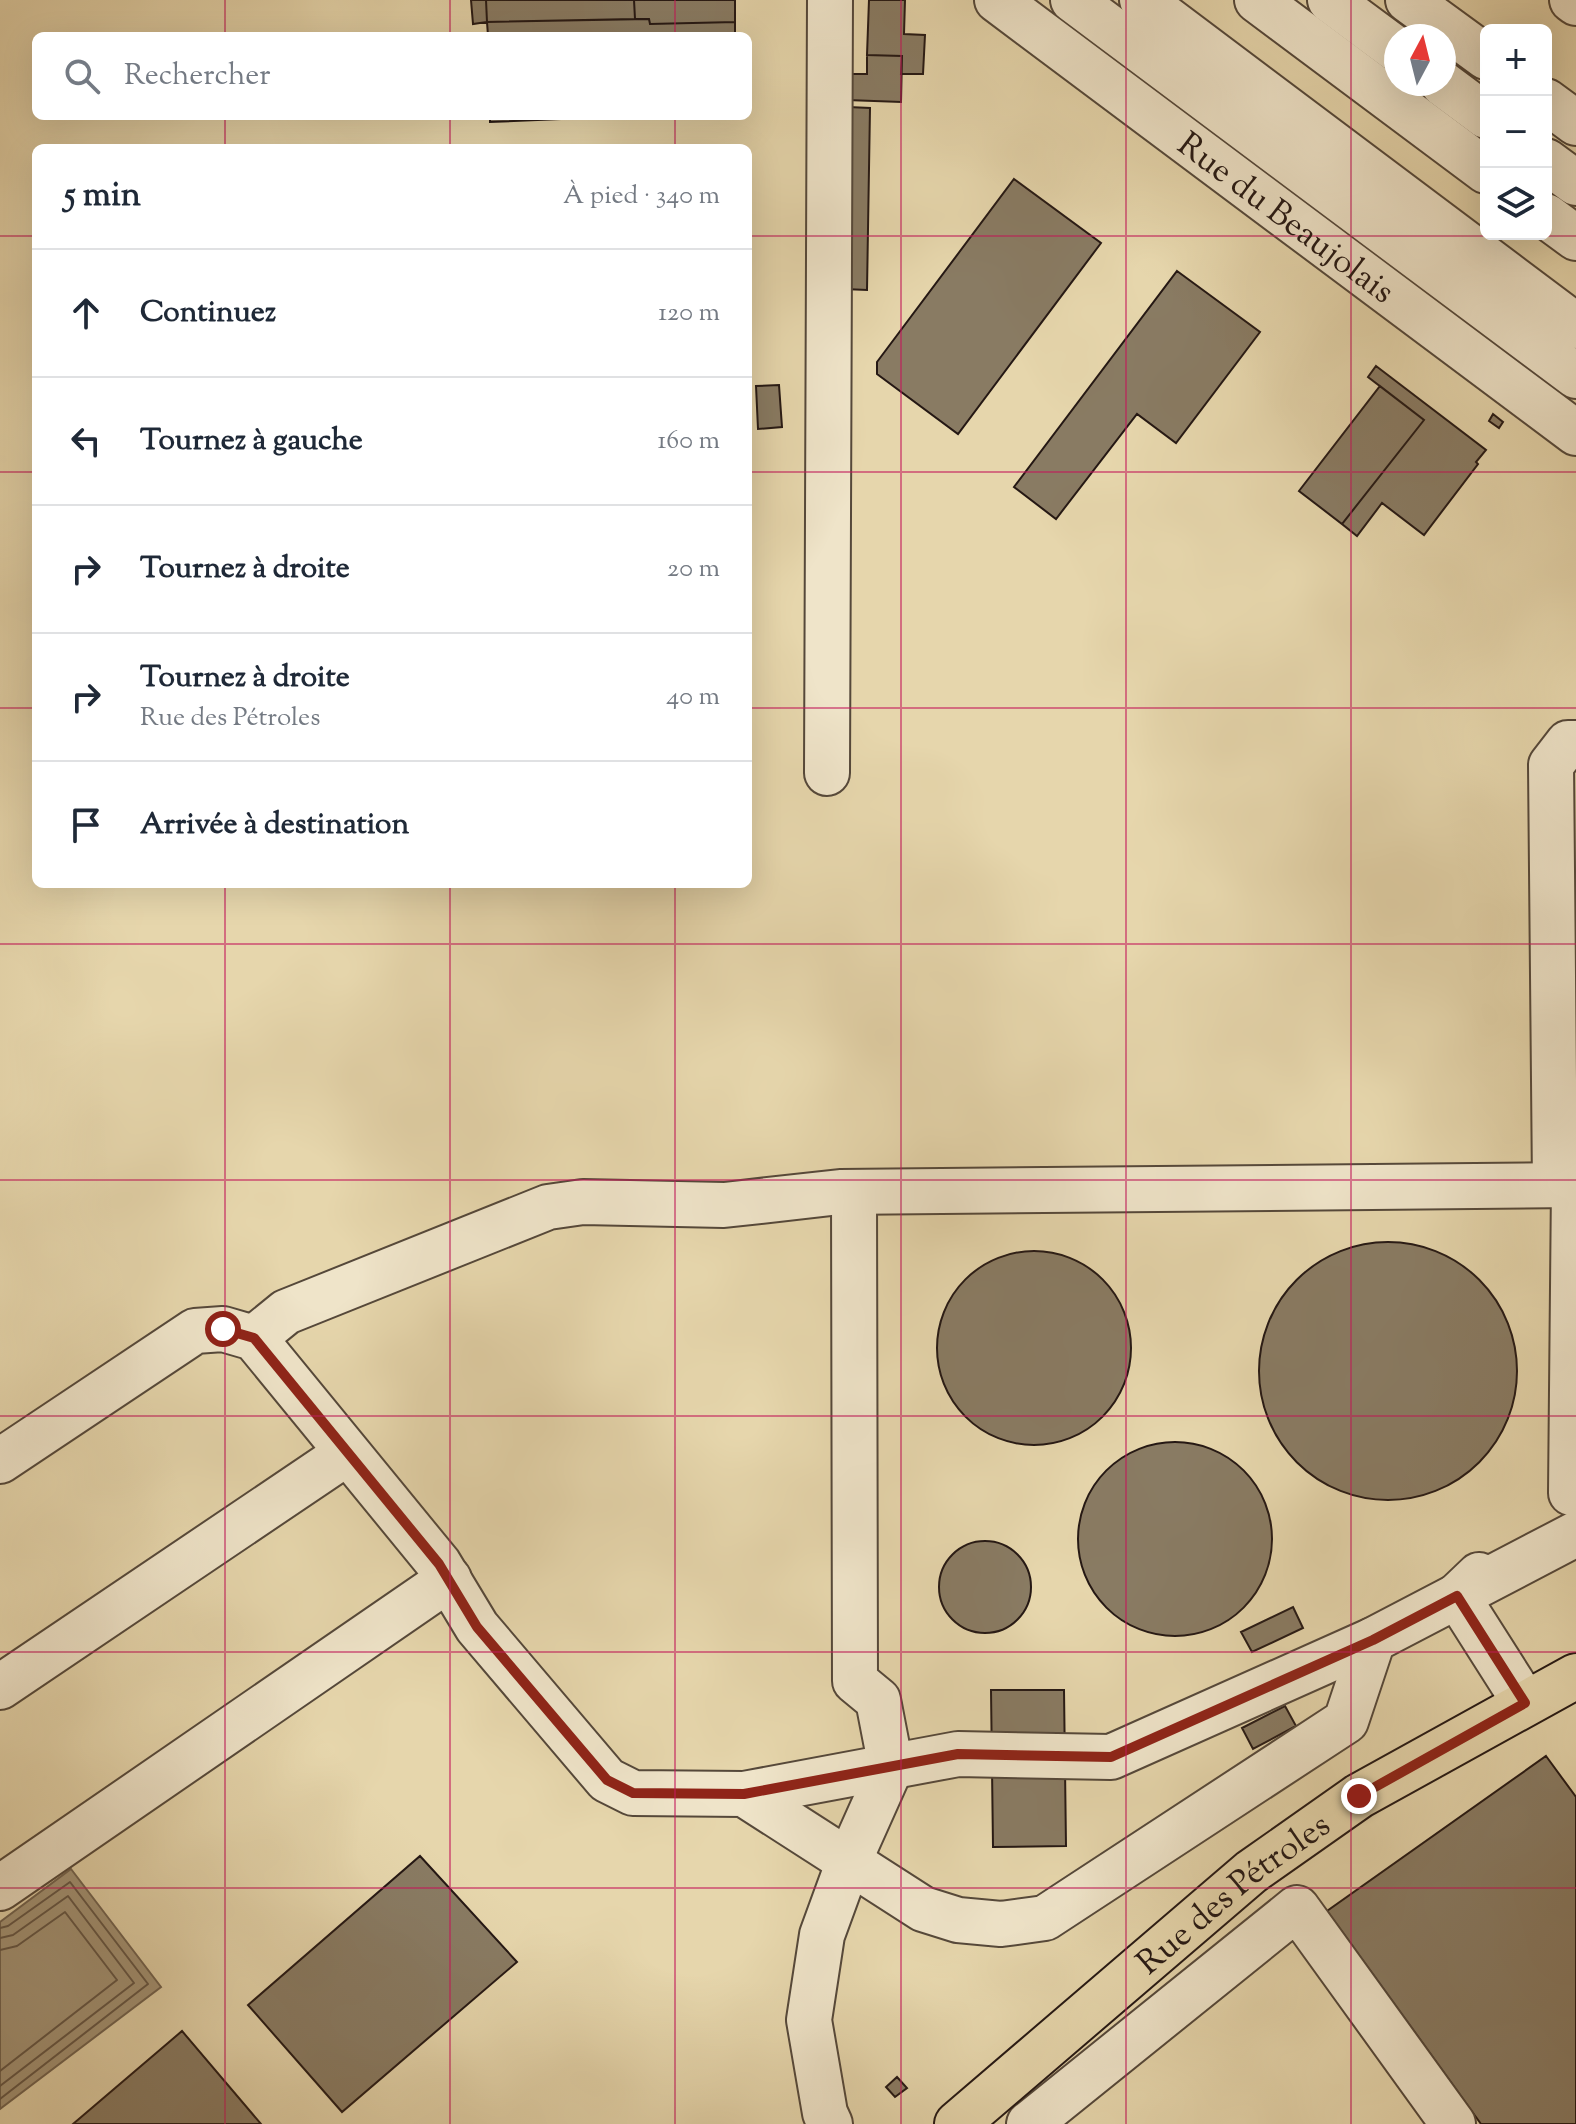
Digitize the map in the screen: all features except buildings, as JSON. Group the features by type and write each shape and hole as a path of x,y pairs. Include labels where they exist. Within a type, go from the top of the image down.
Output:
{"main road":[{"name":"Rue des Pétroles","path":"957,2124 1251,1872 1359,1796 1576,1676"}],"street":[{"path":"827,773 830,0"},
{"name":"Rue du Beaujolais","path":"997,0 1576,433"},
{"path":"1073,0 1576,376"},
{"path":"1142,0 1576,326"},
{"path":"1257,0 1482,168"},
{"path":"1330,0 1384,40"},
{"path":"1408,0 1480,53"},
{"path":"1456,94 1480,112"},
{"path":"1552,105 1576,123"},
{"path":"1552,165 1576,183"},
{"path":"1552,220 1576,238"},
{"path":"0,1461 195,1331 223,1329 254,1338 439,1564 477,1627 607,1780 633,1793 744,1794 958,1754 1111,1757 1373,1640 1457,1596 1574,1506 1568,1185 1551,765 1568,743 1576,743"},
{"path":"254,1338 286,1312 548,1207 583,1202 724,1205 854,1192 1568,1185"},
{"path":"830,2124 825,2113 809,2020 822,1935 849,1861 891,1767 878,1700 855,1681 854,1192"},
{"path":"0,1687 347,1453"},
{"path":"0,1888 449,1579"},
{"path":"1457,1596 1525,1703"},
{"path":"744,1794 923,1909 958,1920 1001,1924 1045,1918 1346,1721 1373,1640"},
{"path":"1029,2124 1297,1908 1453,2124"}],"water":[{"path":"71,1869 161,1987 0,2109 0,1922"}],"route":[{"path":"223,1329 254,1338 439,1564 477,1627 607,1780 633,1793 744,1794 958,1754 1111,1757 1373,1640 1457,1596 1525,1703 1359,1796"}]}
